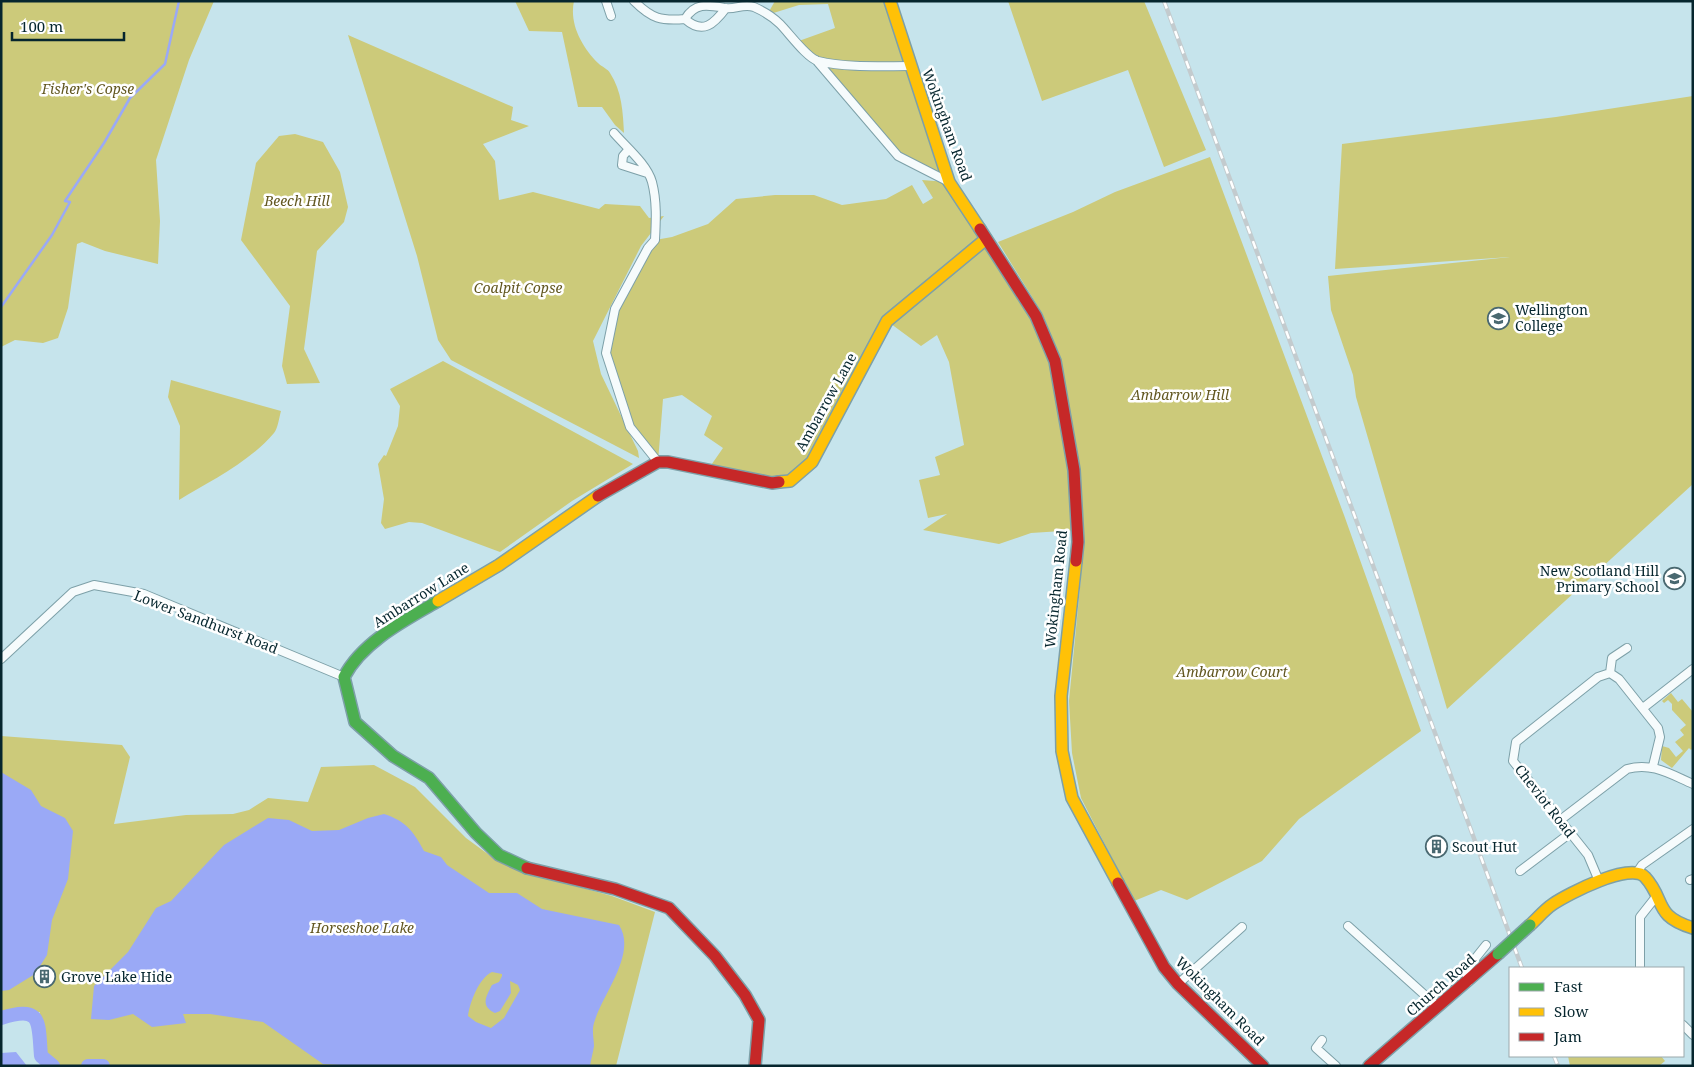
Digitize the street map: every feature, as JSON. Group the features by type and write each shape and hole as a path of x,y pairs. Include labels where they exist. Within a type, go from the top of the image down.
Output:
{"street":[{"path":"606,1 612,16"},
{"path":"634,1 644,10 662,21 685,19 690,24 700,27 715,23 726,8"},
{"name":"Wokingham Road","path":"890,1 949,182 1028,302 1055,361 1074,470 1078,542 1061,696 1062,751 1072,798 1164,967 1178,984 1262,1066"},
{"path":"685,19 689,12 700,5 712,4 726,8 744,4 755,7 778,22 816,60 898,156 949,182"},
{"path":"816,60 848,65 910,66"},
{"path":"614,133 629,149 652,180 656,209 655,240 648,248 615,310 606,353 630,427 658,462"},
{"path":"629,149 623,156 622,165 647,173"},
{"name":"Ambarrow Lane","path":"344,677 347,669 358,656 407,619 499,564 611,487 658,462 772,483 790,481 812,462 887,321 986,239"},
{"name":"Lower Sandhurst Road","path":"1,659 73,592 94,585 144,594 344,677"},
{"path":"1627,648 1612,658 1610,673 1620,679 1658,728 1660,738 1653,766"},
{"path":"1643,708 1693,669"},
{"name":"Cheviot Road","path":"1599,881 1588,855 1569,834 1514,761 1516,742 1598,677 1610,673"},
{"path":"344,677 347,700 355,722 393,756 429,778 476,834 499,855 528,868 615,889 669,908 714,956 745,995 759,1020 754,1066"},
{"path":"1559,821 1627,769 1641,765 1653,766 1693,784"},
{"path":"1693,829 1642,865 1638,871 1645,876 1655,898 1676,922 1693,928"},
{"path":"1520,871 1569,834"},
{"name":"Church Road","path":"1369,1066 1468,982 1554,904 1599,881 1631,870 1638,871"},
{"path":"1640,967 1640,917 1655,898"},
{"path":"1348,926 1438,1007"},
{"path":"1178,984 1242,927"},
{"path":"1468,982 1466,970 1486,945"},
{"path":"1684,1026 1693,1035"},
{"path":"1322,1040 1316,1048 1336,1066"}],"green space":[{"name":"Fisher's Copse","path":"1,1 214,1 189,60 156,160 160,221 158,264 105,251 82,242 77,244 68,308 58,338 43,343 15,340 1,347"},
{"path":"515,1 574,1 573,18 578,35 592,57 609,72 617,87 624,133 615,125 602,107 578,107 562,32 529,31"},
{"path":"775,1 890,1 949,182 986,239 1055,361 1077,530 1031,533 999,544 923,530 947,514 928,518 919,480 940,475 935,457 964,445 949,362 937,335 921,346 887,321 812,462 790,481 707,471 723,448 704,435 712,416 682,395 663,399 658,462 630,427 606,353 615,309 655,240 672,237 708,224 736,199 775,195 814,195 842,205 886,199 912,185 923,204 933,198 922,180 947,182 898,156 796,42 835,28 828,4 799,5 767,15"},
{"path":"1008,1 1144,1 1206,150 1164,167 1128,70 1042,101"},
{"name":"Coalpit Copse","path":"348,35 513,107 511,120 529,126 483,144 495,161 499,200 533,192 599,209 605,204 640,206 649,218 664,216 641,246 593,341 601,374 638,451 639,458 451,360 438,340 417,256"},
{"name":"Wellington College","path":"1693,96 1693,484 1447,709 1356,397 1353,375 1331,310 1328,276 1510,257 1335,269 1342,144 1556,117"},
{"name":"Beech Hill","path":"295,134 323,142 340,172 348,207 344,222 317,251 304,349 320,383 287,384 282,366 290,306 241,240 256,163 279,136"},
{"path":"1210,157 1344,515 1421,731 1299,819 1262,861 1187,900 1161,890 1134,901 1081,798 1072,753 1069,701 1081,577 1082,523 1080,470 1061,359 1042,313 998,242 1073,212 1115,192"},
{"path":"443,361 633,464 572,501 500,552 422,523 409,522 385,529 381,523 384,499 378,464 384,455 386,456 398,426 400,406 390,389"},
{"path":"171,380 281,411 274,433 254,453 179,500 180,426 168,397"},
{"path":"1671,693 1678,702 1682,699 1693,712 1693,748 1691,750 1689,748 1672,768 1661,760 1662,746 1669,748 1676,757 1683,751 1675,742 1684,735 1680,730 1686,725 1672,710 1672,704 1668,700 1664,703 1662,701"},
{"name":"Horseshoe Lake","path":"1,736 122,745 130,757 114,824 186,815 233,814 249,810 268,798 308,802 321,767 374,765 415,787 466,838 496,860 527,873 612,896 655,912 616,1066 48,1066 38,1058 35,1024 40,1012 1,1013"},
{"path":"1568,1057 1662,1057 1665,1061 1659,1066 1570,1066"}],"water":[{"path":"1,772 31,790 41,806 65,818 73,831 68,879 52,920 47,955 35,974 9,990 1,991"},
{"name":"Horseshoe Lake","path":"384,814 398,820 413,833 424,851 441,857 447,865 489,893 517,893 542,909 619,925 624,936 622,960 594,1024 594,1046 590,1066 357,1066 323,1064 263,1022 210,1014 183,1014 186,1023 152,1027 133,1014 109,1020 91,1019 94,986 128,952 156,908 171,901 224,845 268,818 289,820 312,831 339,830 368,818","holes":["492,972 502,974 499,982 492,985 486,997 486,1004 490,1010 495,1013 500,1011 511,993 510,981 518,985 520,990 504,1018 491,1028 476,1022 468,1016 469,1010 483,979"]},
{"path":"16,1052 27,1066 1,1066 1,1053"}],"waterway":[{"path":"1,307 52,235 70,202 65,201 104,143 130,98 165,64 179,1"},
{"path":"1,1018 25,1014 31,1015 36,1019 41,1056 53,1066"},
{"path":"88,1066 103,1066"}],"railway":[{"path":"1164,1 1522,967"},
{"path":"1554,1057 1558,1066"}],"traffic: fast":[{"path":"438,601 385,633 352,664 344,677 355,722 393,756 429,778 476,833 499,855 527,868"},
{"path":"1498,954 1530,925"}],"traffic: slow":[{"path":"890,1 949,182 980,229"},
{"path":"779,482 790,481 812,462 887,321 986,239"},
{"path":"438,601 499,565 598,496"},
{"path":"1076,561 1061,696 1062,751 1072,798 1118,883"},
{"path":"1530,925 1553,904 1572,893 1614,876 1638,873 1645,877 1651,885 1666,913 1680,923 1693,928"}],"traffic: jam":[{"path":"980,229 1036,316 1055,361 1074,470 1078,542 1076,561"},
{"path":"598,496 658,462 668,462 772,483 779,482"},
{"path":"527,868 615,889 669,908 715,956 745,995 759,1020 755,1066"},
{"path":"1118,883 1164,967 1178,984 1263,1066"},
{"path":"1369,1066 1498,954"}],"place":[{"name":"Wellington College","path":"1499,318"},
{"name":"New Scotland Hill Primary School","path":"1675,579"},
{"name":"Scout Hut","path":"1436,847"},
{"name":"Grove Lake Hide","path":"45,977"}],"park label":[{"name":"Ambarrow Hill","path":"1180,395"},
{"name":"Ambarrow Court","path":"1232,672"}]}
